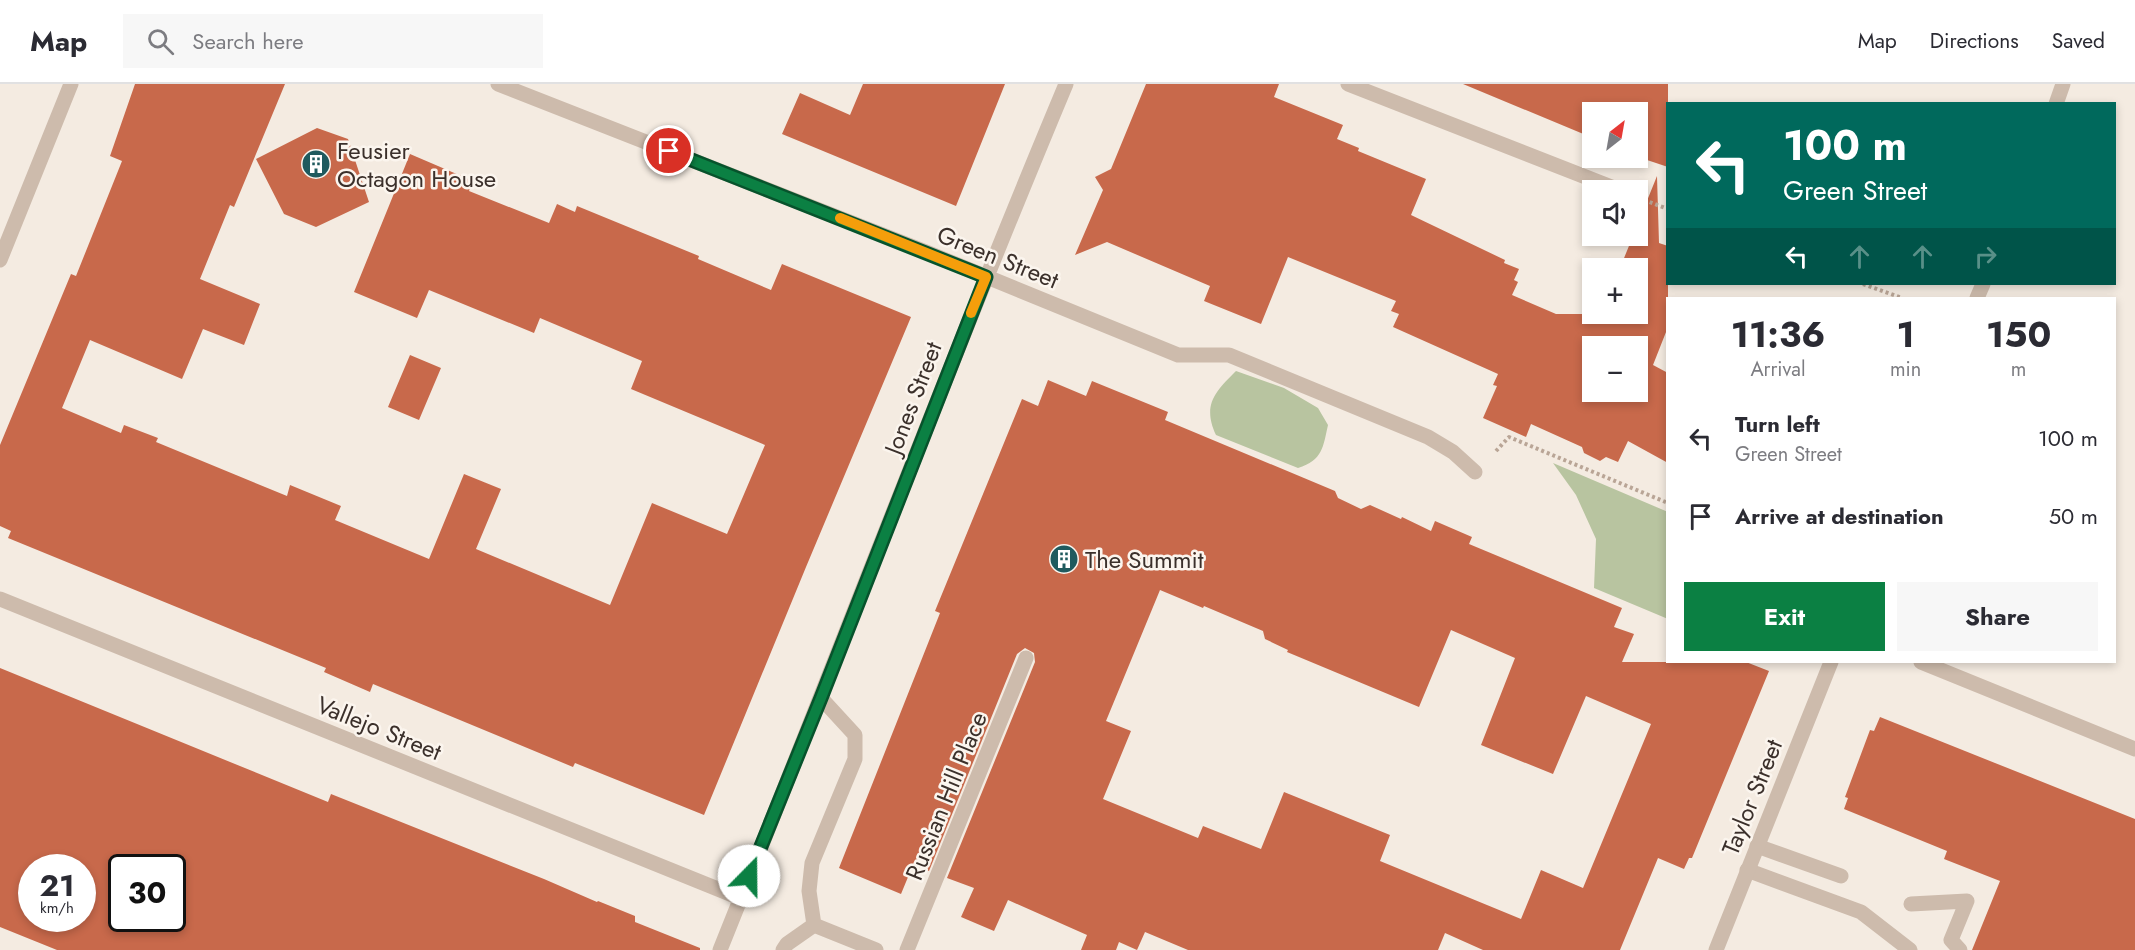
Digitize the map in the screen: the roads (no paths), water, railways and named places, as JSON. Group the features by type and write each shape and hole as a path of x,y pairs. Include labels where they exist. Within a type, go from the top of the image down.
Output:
{"street":[{"path":"0,260 71,84"},
{"name":"Green Street","path":"498,84 1178,355 1229,355 1428,437 1453,452 1475,472"},
{"name":"Jones Street","path":"720,950 986,277 1066,84"},
{"path":"1348,84 1593,180"},
{"path":"2057,102 2063,84"},
{"name":"Vallejo Street","path":"0,599 740,898"},
{"name":"Russian Hill Place","path":"907,950 1026,658"},
{"name":"Taylor Street","path":"1716,950 1831,663"},
{"path":"1923,663 2135,748"},
{"path":"814,925 809,891 813,862 855,759 855,735 821,698"},
{"path":"1757,846 1841,876"},
{"path":"1747,870 1861,912 1910,950"},
{"path":"1911,904 1967,901 1951,940 1960,950"},
{"path":"783,950 787,944 814,925"},
{"path":"814,925 876,950"}],"place":[{"name":"Feusier Octagon House","path":"316,164"},
{"name":"The Summit","path":"1064,559"}]}
